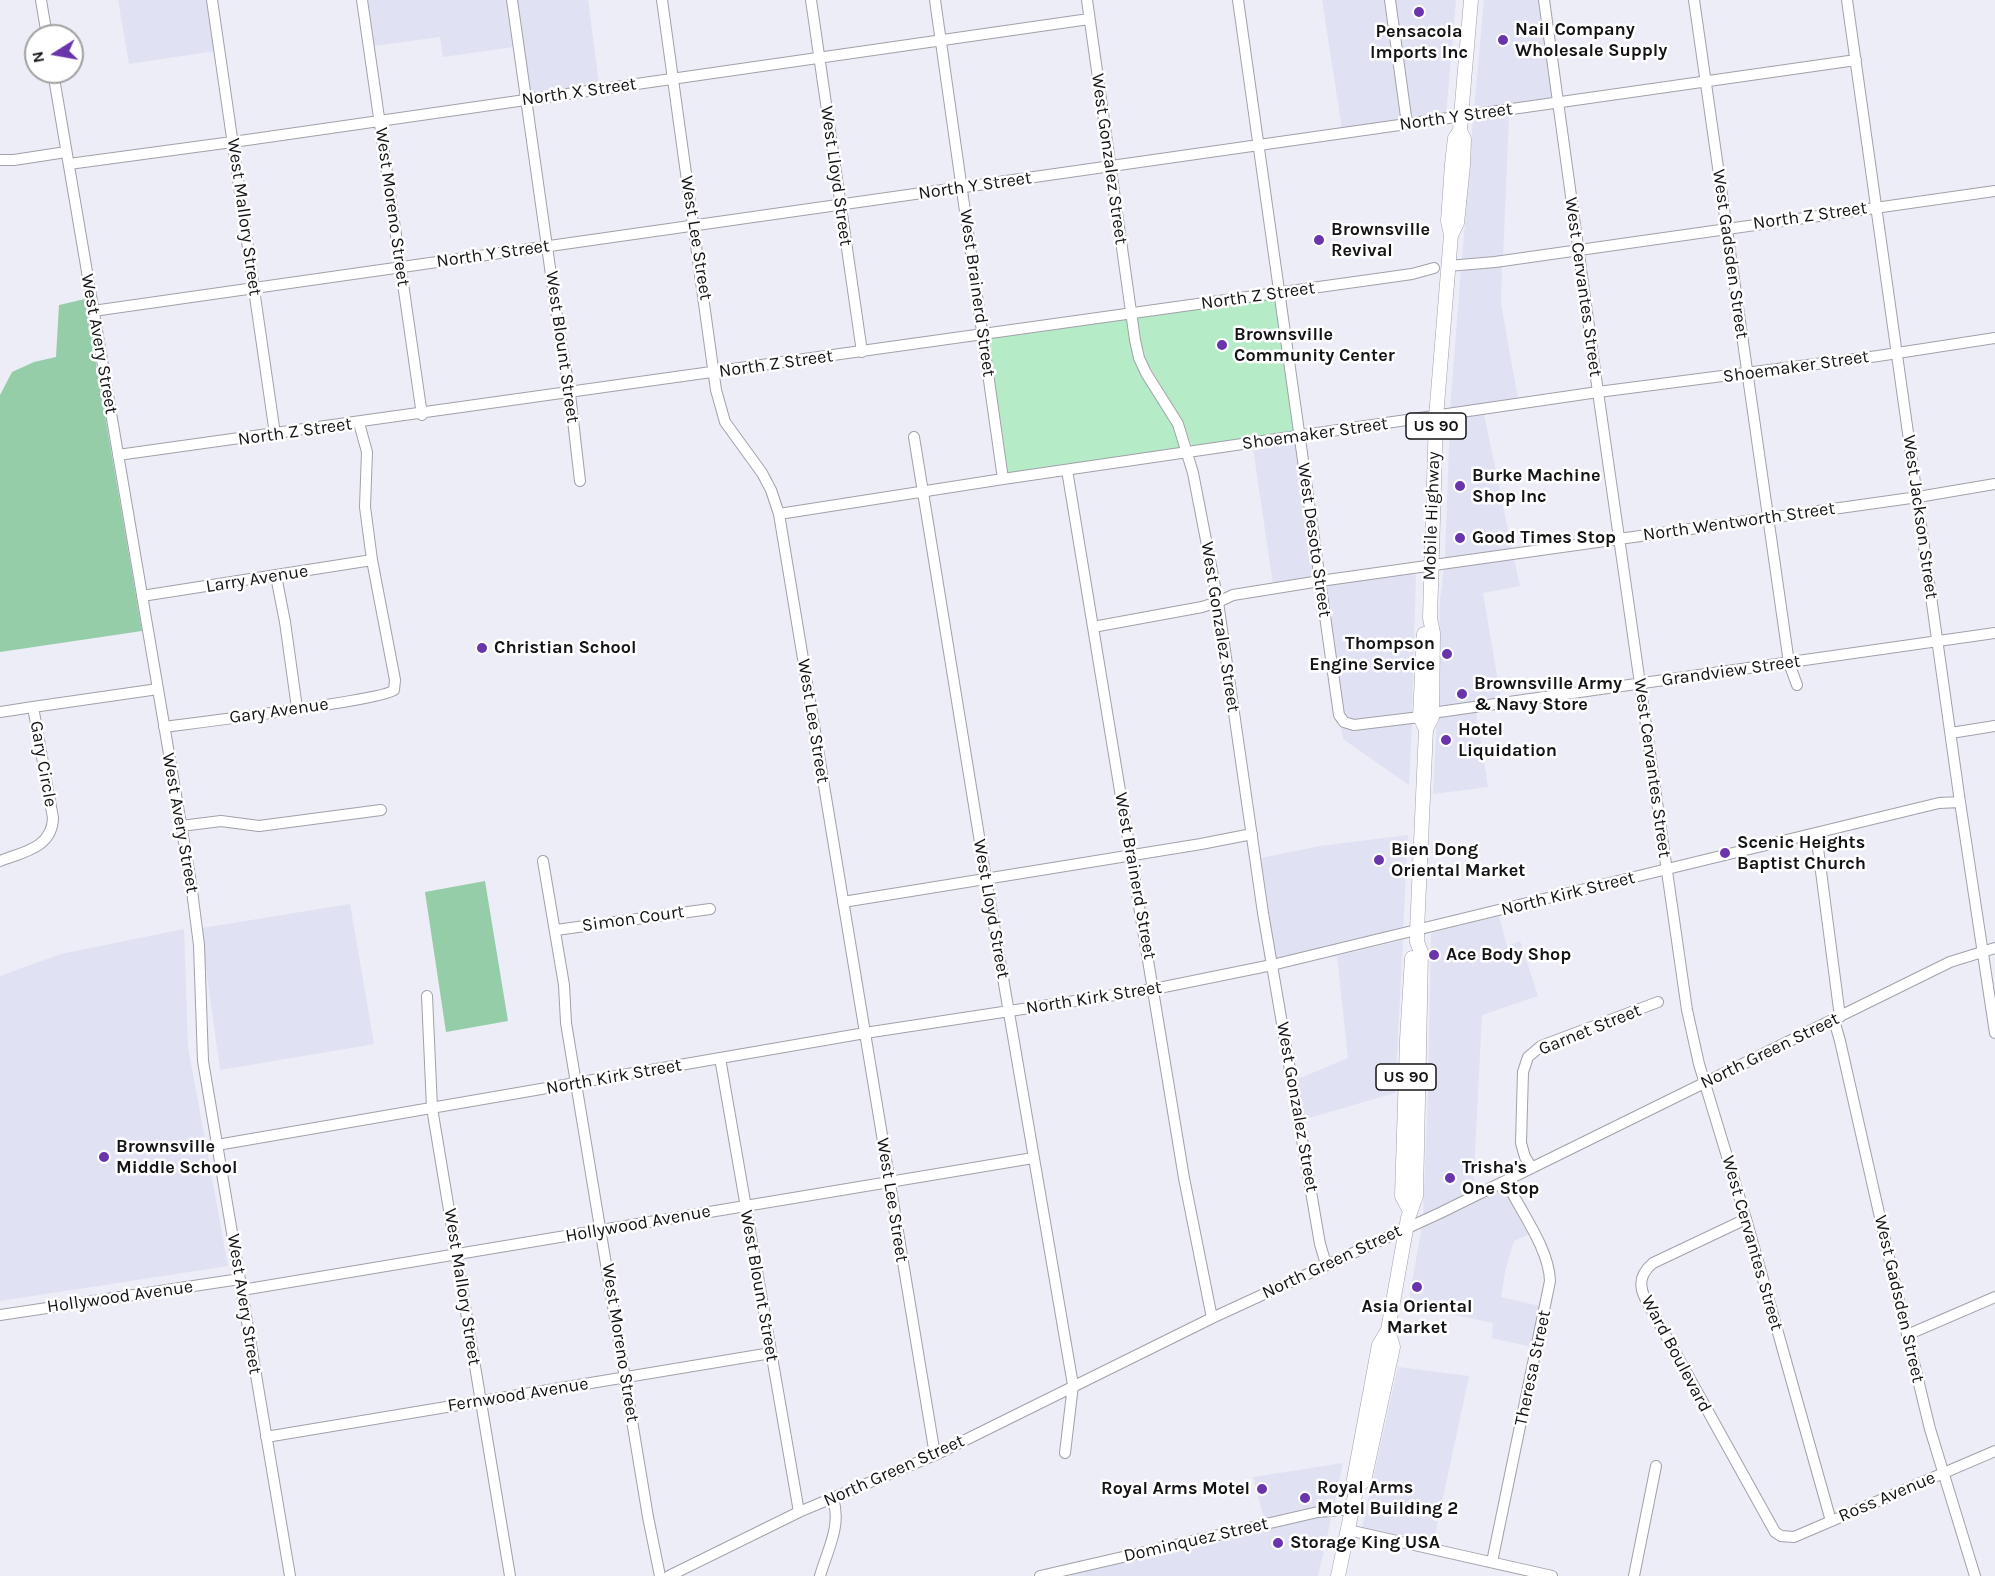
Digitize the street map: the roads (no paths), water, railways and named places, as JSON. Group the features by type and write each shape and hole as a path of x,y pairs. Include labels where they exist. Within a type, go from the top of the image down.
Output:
{"main road":[{"name":"Mobile Highway","path":"1338,1576 1358,1486 1354,1479 1358,1451 1379,1345 1388,1330 1410,1211 1402,1196 1407,1040 1413,952 1417,936 1426,719 1424,632 1430,618 1441,267 1451,235 1448,221 1452,164 1455,138 1460,131 1471,0"}],"street":[{"path":"41,0 45,24"},
{"name":"West Mallory Street","path":"212,0 275,434"},
{"name":"West Moreno Street","path":"362,0 422,415"},
{"name":"West Blount Street","path":"512,0 570,394 580,481"},
{"name":"West Lee Street","path":"662,0 721,414 762,473 771,490 779,514 935,1455"},
{"name":"West Lloyd Street","path":"811,0 862,352"},
{"name":"West Brainerd Street","path":"934,0 1003,479"},
{"name":"West Gonzalez Street","path":"1086,0 1135,340 1141,363 1178,424 1193,473 1218,602 1272,965 1320,1244 1326,1264"},
{"name":"West Desoto Street","path":"1238,0 1339,715 1344,722"},
{"path":"1390,0 1407,124"},
{"name":"West Cervantes Street","path":"1544,0 1685,1002 1705,1083 1746,1219 1831,1521"},
{"name":"West Gadsden Street","path":"1695,0 1789,663 1797,685"},
{"name":"West Jackson Street","path":"1847,0 1960,802 1995,1033"},
{"name":"North X Street","path":"69,164 1089,19"},
{"name":"North Y Street","path":"93,311 1856,60"},
{"name":"West Avery Street","path":"55,84 196,921 203,1061 290,1576"},
{"path":"0,160 66,152"},
{"name":"North Z Street","path":"118,456 1412,274 1441,267 1495,262 1995,191"},
{"name":"Shoemaker Street","path":"779,514 1598,392 1995,338"},
{"path":"358,423 367,452 365,507 372,560"},
{"name":"West Lloyd Street","path":"914,437 1072,1385 1065,1453"},
{"name":"West Brainerd Street","path":"1067,470 1184,1178 1212,1318"},
{"name":"North Wentworth Street","path":"1093,627 1218,602 1233,595 1320,581 1995,484"},
{"name":"Larry Avenue","path":"142,596 372,560"},
{"name":"Gary Avenue","path":"164,728 393,692 395,680 372,560"},
{"path":"276,576 297,708"},
{"name":"Grandview Street","path":"1344,722 1354,726 1426,719 1640,684 1995,633"},
{"name":"Gary Circle","path":"0,712 158,689"},
{"name":"Gary Circle","path":"0,861 38,847 44,843 51,831 53,818 33,707"},
{"path":"1951,733 1995,726"},
{"name":"North Kirk Street","path":"217,1144 865,1034 1154,989 1417,936 1816,833 1939,803 1960,802"},
{"path":"181,826 221,821 259,826 381,810"},
{"name":"West Gadsden Street","path":"1816,833 1840,1041 1907,1335 1942,1473 1975,1576"},
{"path":"843,902 1252,834"},
{"name":"West Moreno Street","path":"543,861 564,985 566,1023 648,1517 660,1576"},
{"name":"Simon Court","path":"555,930 710,909"},
{"name":"North Green Street","path":"669,1576 799,1512 935,1455 1072,1385 1506,1181 1950,962 1995,948"},
{"name":"West Mallory Street","path":"427,996 432,1108 510,1576"},
{"name":"Garnet Street","path":"1532,1168 1525,1157 1521,1143 1523,1072 1528,1057 1541,1046 1658,1002"},
{"name":"West Blount Street","path":"720,1059 799,1512"},
{"name":"Hollywood Avenue","path":"0,1315 241,1285 457,1254 1034,1158"},
{"name":"Theresa Street","path":"1492,1562 1550,1281 1544,1252 1506,1181"},
{"name":"Ward Boulevard","path":"1746,1219 1653,1263 1643,1274 1641,1286 1645,1298 1771,1528 1777,1534"},
{"path":"1907,1335 1995,1297"},
{"name":"Fernwood Avenue","path":"266,1437 771,1353"},
{"name":"Ross Avenue","path":"1777,1534 1794,1537 1995,1451"},
{"path":"1634,1576 1656,1466"},
{"path":"820,1576 836,1526 837,1516 833,1499"},
{"name":"Dominquez Street","path":"1040,1576 1064,1573 1318,1512 1352,1509"},
{"path":"1348,1530 1552,1576"}],"place":[{"name":"Pensacola Imports Inc","path":"1419,12"},
{"name":"Nail Company Wholesale Supply","path":"1503,40"},
{"name":"Brownsville Revival","path":"1319,240"},
{"name":"Brownsville Community Center","path":"1222,345"},
{"name":"Burke Machine Shop Inc","path":"1460,486"},
{"name":"Good Times Stop","path":"1460,538"},
{"name":"Christian School","path":"482,648"},
{"name":"Thompson Engine Service","path":"1447,654"},
{"name":"Brownsville Army & Navy Store","path":"1462,694"},
{"name":"Hotel Liquidation","path":"1446,740"},
{"name":"Scenic Heights Baptist Church","path":"1725,853"},
{"name":"Bien Dong Oriental Market","path":"1379,860"},
{"name":"Ace Body Shop","path":"1434,955"},
{"name":"Brownsville Middle School","path":"104,1157"},
{"name":"Trisha's One Stop","path":"1450,1178"},
{"name":"Asia Oriental Market","path":"1417,1287"},
{"name":"Royal Arms Motel","path":"1262,1489"},
{"name":"Royal Arms Motel Building 2","path":"1305,1498"},
{"name":"Storage King USA","path":"1278,1543"}]}
